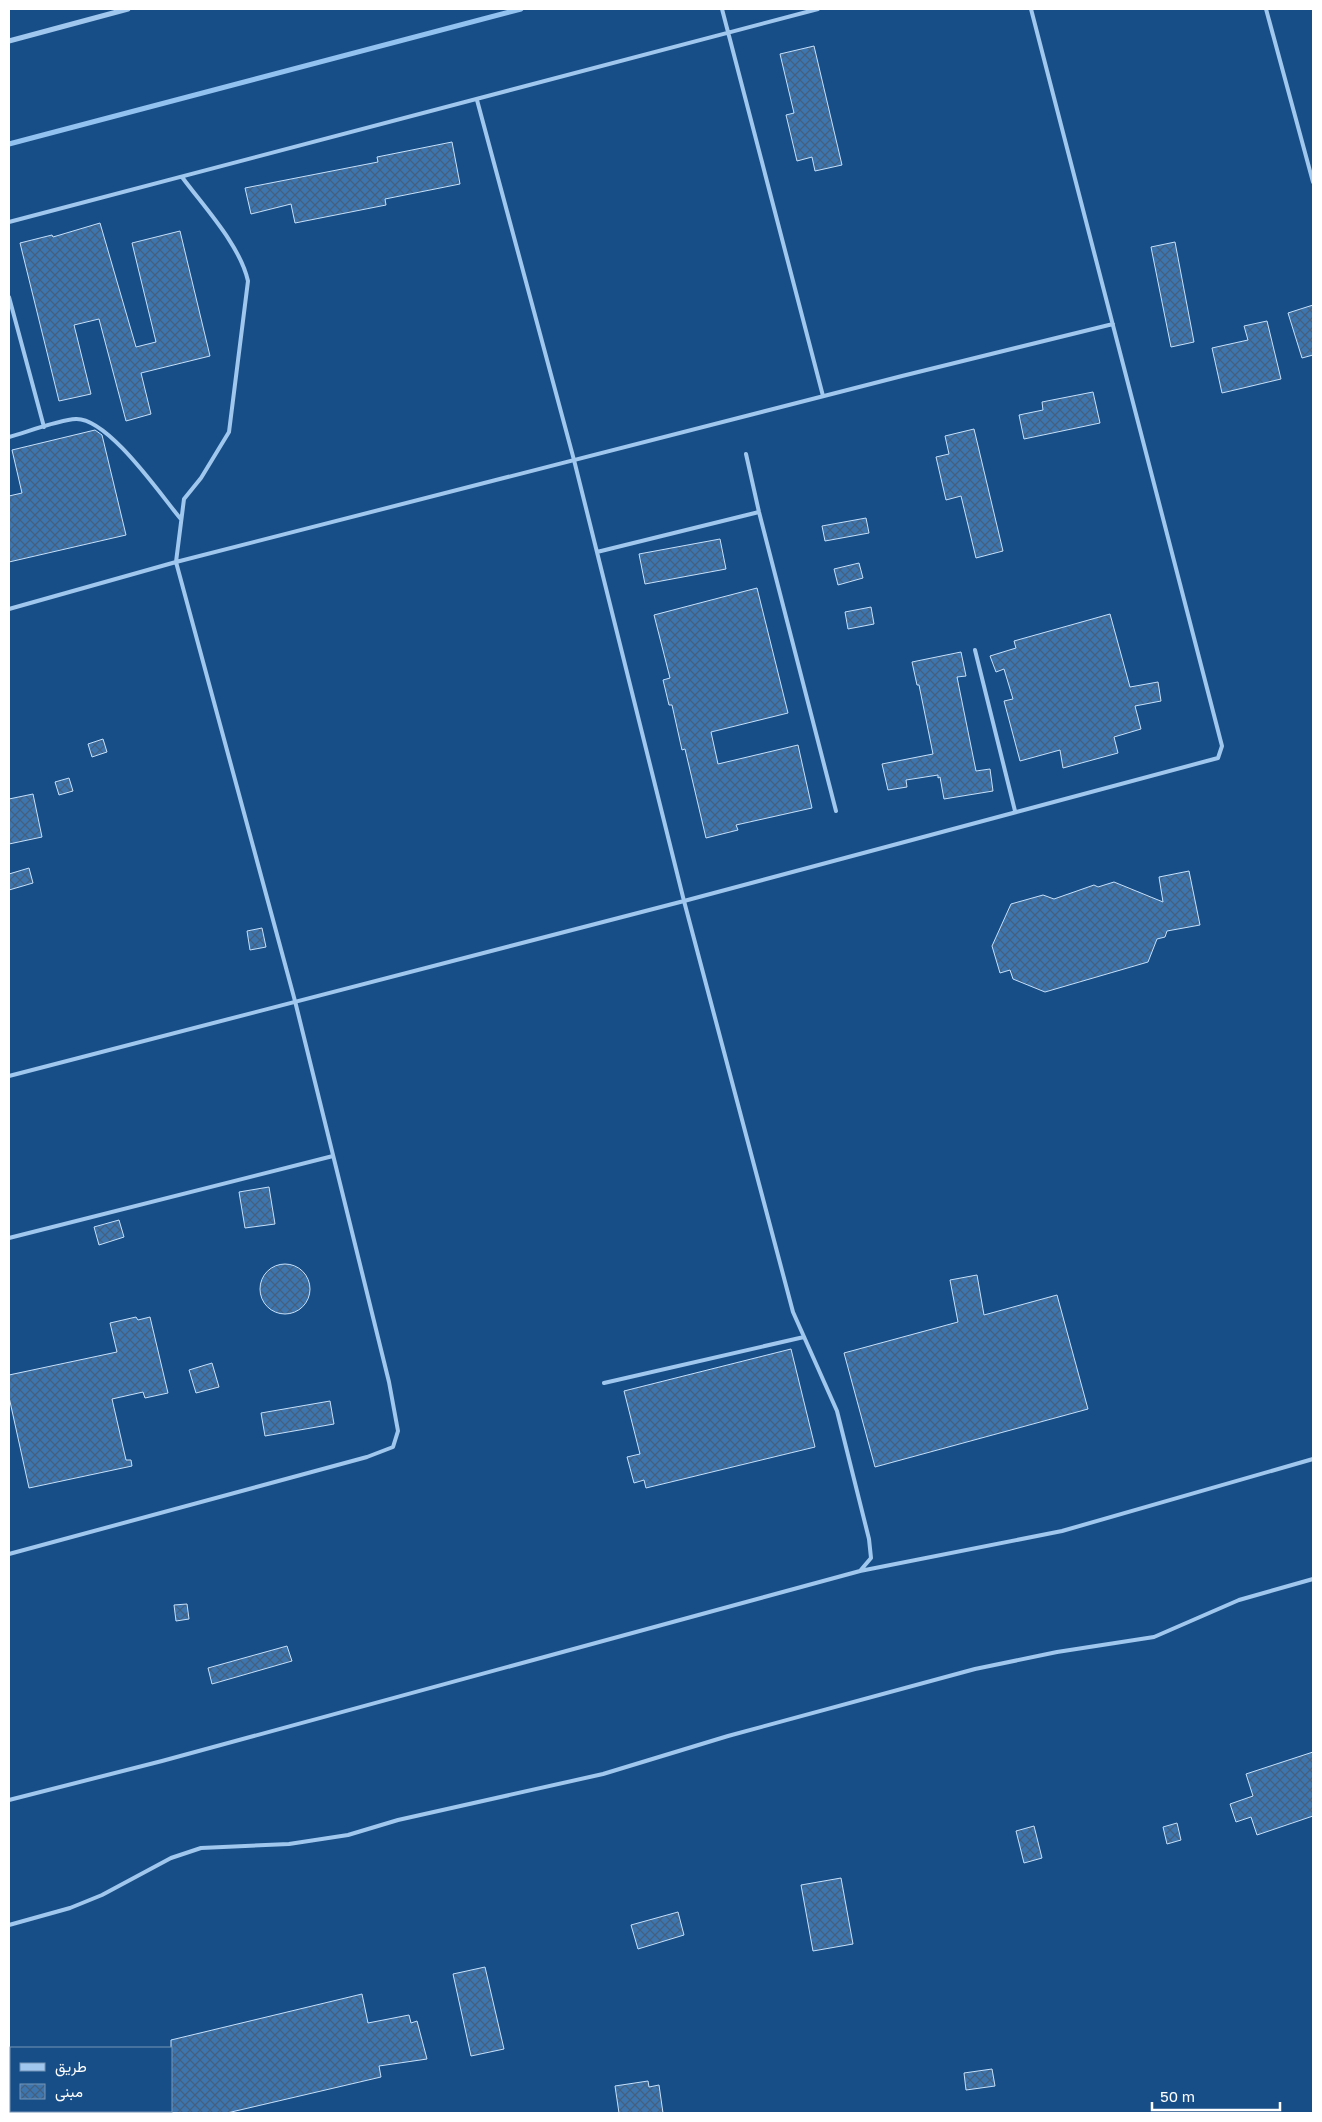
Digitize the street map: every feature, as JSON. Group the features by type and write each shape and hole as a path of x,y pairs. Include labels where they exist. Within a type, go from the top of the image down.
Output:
{"street":[{"path":"9,40 128,9"}],"lane":[{"path":"722,9 823,396"},
{"path":"9,222 818,9"},
{"path":"9,1076 684,901 1015,811 1206,763 1218,758 1222,746 1031,9"},
{"path":"1266,9 1313,182"},
{"path":"477,100 574,460 684,901 792,1312 837,1411 869,1539 870,1558 860,1571"},
{"path":"9,1554 367,1458 393,1447 398,1431 390,1382 294,1001 176,562 180,518 184,499 201,478 229,432 248,281 245,268 236,250 182,177"},
{"path":"9,297 44,427"},
{"path":"9,609 176,562 823,396 1113,324"},
{"path":"9,437 77,419 93,424 118,442 180,518"},
{"path":"746,454 759,512 836,811"},
{"path":"597,552 759,512"},
{"path":"975,650 1015,811"},
{"path":"9,1238 333,1156"},
{"path":"604,1384 804,1337"},
{"path":"9,1800 162,1761 860,1571 1062,1531 1313,1459"},
{"path":"9,1925 70,1908 102,1895 171,1858 201,1848 289,1844 348,1835 398,1820 603,1774 728,1736 975,1669 1057,1652 1154,1636 1239,1600 1313,1579"}],"building":[{"path":"814,46 842,165 815,171 812,157 797,161 786,115 794,113 780,54"},
{"path":"452,142 460,184 385,199 386,205 295,223 291,204 251,214 245,188 378,162 377,157"},
{"path":"100,223 136,347 156,342 132,243 180,231 210,356 141,373 151,414 126,421 99,319 74,325 91,394 59,401 20,243 52,235 53,237"},
{"path":"1175,242 1194,342 1171,347 1151,247"},
{"path":"1313,305 1313,355 1302,358 1288,313"},
{"path":"1267,321 1281,379 1222,393 1212,348 1248,340 1244,326"},
{"path":"1093,392 1100,423 1024,439 1019,415 1043,410 1042,402"},
{"path":"974,429 1003,551 976,558 961,496 946,500 936,457 949,454 945,436"},
{"path":"95,430 102,435 126,535 9,562 9,496 22,493 12,450"},
{"path":"866,518 869,533 825,541 822,526"},
{"path":"720,539 726,569 645,584 639,554"},
{"path":"859,563 863,578 838,585 834,569"},
{"path":"757,588 788,713 711,732 718,764 798,745 812,808 736,825 738,830 706,838 685,749 682,750 672,705 669,705 663,680 670,678 654,615"},
{"path":"871,607 874,624 848,629 845,612"},
{"path":"1110,614 1130,687 1158,682 1161,701 1135,706 1141,729 1114,737 1118,753 1063,768 1060,750 1020,761 1004,701 1013,699 1004,669 996,672 990,656 1016,648 1014,641"},
{"path":"961,652 966,676 957,677 976,771 990,769 993,791 944,799 938,775 906,780 907,787 888,790 882,764 933,754 919,685 917,685 912,662"},
{"path":"103,739 107,752 92,757 88,744"},
{"path":"69,778 73,791 59,795 55,782"},
{"path":"33,794 42,837 9,844 9,799"},
{"path":"29,868 33,883 9,890 9,874"},
{"path":"1189,871 1200,925 1167,931 1165,937 1157,939 1148,962 1045,992 1013,979 1010,970 1000,973 992,946 1011,904 1043,895 1054,899 1094,885 1098,887 1114,882 1163,902 1159,877"},
{"path":"262,928 266,947 250,950 247,931"},
{"path":"269,1187 275,1224 245,1228 239,1192"},
{"path":"119,1220 124,1237 99,1245 94,1227"},
{"path":"285,1264 295,1266 303,1271 308,1279 310,1289 308,1299 303,1307 295,1312 285,1314 275,1312 267,1307 262,1299 260,1289 262,1279 267,1271 275,1266"},
{"path":"977,1275 984,1315 1057,1295 1088,1409 875,1467 844,1353 958,1322 950,1280"},
{"path":"136,1317 138,1320 150,1317 168,1393 145,1398 143,1392 112,1399 126,1460 131,1460 132,1466 29,1488 9,1397 9,1375 117,1352 110,1323"},
{"path":"791,1349 815,1447 646,1488 644,1480 634,1483 627,1457 640,1454 624,1391"},
{"path":"212,1363 219,1387 196,1393 189,1370"},
{"path":"330,1401 334,1424 265,1436 261,1413"},
{"path":"187,1604 189,1619 176,1621 174,1605"},
{"path":"287,1646 292,1661 212,1684 208,1668"},
{"path":"1313,1752 1313,1816 1257,1835 1251,1817 1236,1822 1230,1804 1253,1796 1246,1774"},
{"path":"1177,1823 1181,1840 1167,1844 1163,1827"},
{"path":"1034,1826 1042,1858 1024,1863 1016,1831"},
{"path":"841,1878 853,1944 813,1951 801,1885"},
{"path":"678,1912 684,1935 638,1949 631,1925"},
{"path":"485,1967 504,2049 471,2056 453,1974"},
{"path":"362,1994 368,2023 409,2015 411,2023 417,2021 427,2059 379,2066 381,2077 227,2113 171,2113 171,2040"},
{"path":"992,2069 995,2086 966,2090 964,2073"},
{"path":"648,2081 649,2087 659,2085 663,2113 619,2113 615,2086"}],"waterway":[{"path":"9,144 521,9"}]}
